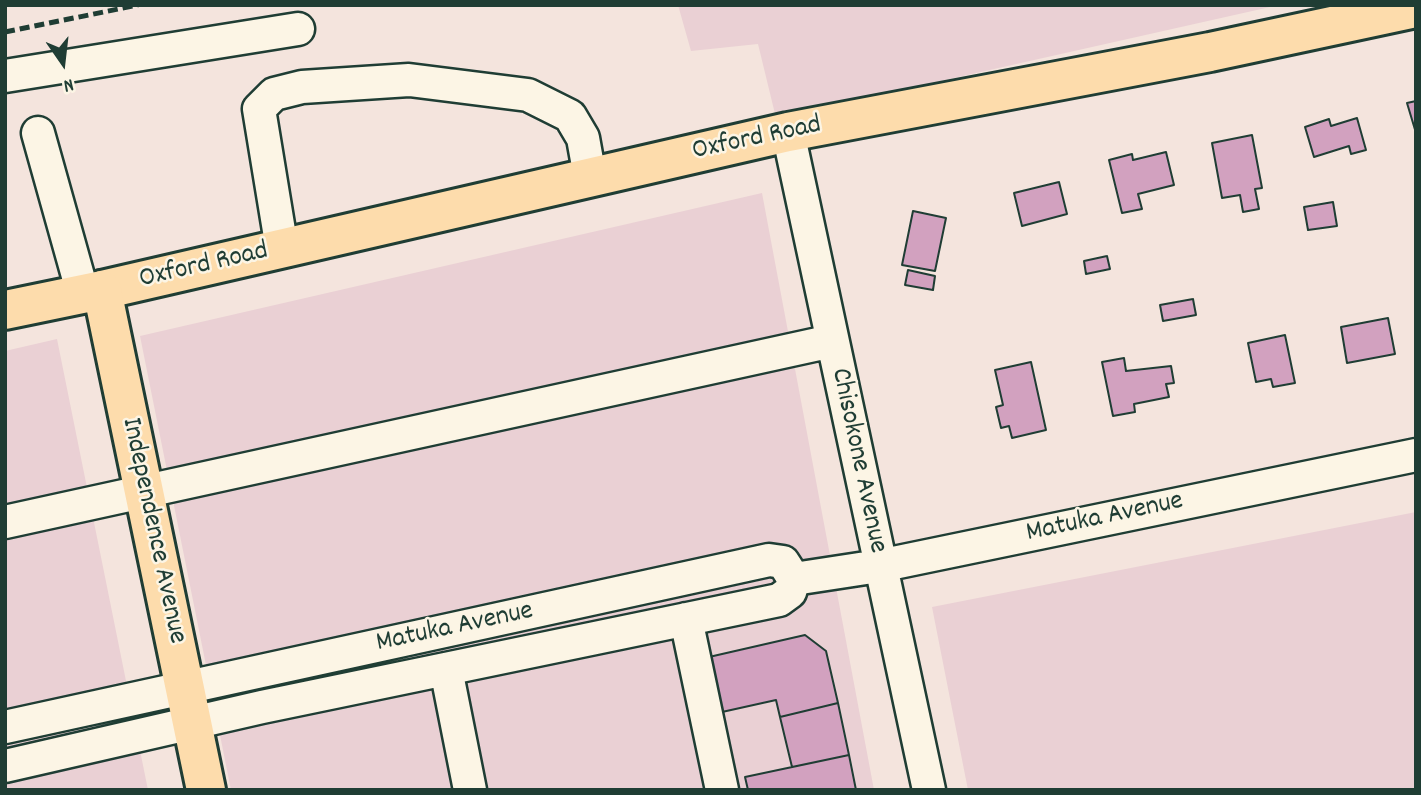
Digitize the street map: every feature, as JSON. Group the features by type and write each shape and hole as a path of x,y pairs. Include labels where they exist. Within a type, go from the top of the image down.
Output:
{"main road":[{"name":"Oxford Road","path":"5,310 789,132 1209,52 1416,8"},
{"name":"Independence Avenue","path":"93,292 144,492 206,790"}],"street":[{"path":"5,76 298,29"},
{"path":"282,249 259,109 274,94 302,87 409,80 528,95 570,116 583,138 590,177"},
{"name":"Chisokone Avenue","path":"789,132 879,566 929,790"},
{"path":"38,133 93,292"},
{"path":"5,522 832,341"},
{"name":"Matuka Avenue","path":"794,579 879,566 1416,455"},
{"name":"Matuka Avenue","path":"5,766 116,742 189,705 769,560 783,562 794,579"},
{"name":"Matuka Avenue","path":"5,727 107,706 189,705 446,669 779,600 790,592 794,579"},
{"path":"686,618 722,790"},
{"path":"446,669 470,790"},
{"path":"107,706 119,708 129,724 125,736 116,742"}],"shaded area":[{"path":"678,5 1279,5 776,118 758,44 691,51"},
{"path":"762,193 874,790 231,790 140,336"},
{"path":"57,339 148,790 5,790 5,351"},
{"path":"1416,512 1416,790 968,790 932,607"}],"building":[{"path":"1416,101 1416,133 1407,103"},
{"path":"1357,118 1366,150 1351,154 1349,146 1314,157 1305,127 1329,119 1331,126"},
{"path":"1252,135 1262,188 1255,189 1259,209 1243,212 1240,195 1222,198 1212,143"},
{"path":"1166,152 1174,185 1138,194 1142,209 1122,213 1109,160 1132,154 1133,160"},
{"path":"1059,182 1067,214 1022,226 1014,193"},
{"path":"1333,202 1337,226 1308,230 1304,207"},
{"path":"913,211 946,218 935,271 902,265"},
{"path":"1107,256 1110,269 1086,274 1084,261"},
{"path":"908,270 935,276 933,290 905,285"},
{"path":"1193,299 1196,315 1163,321 1160,305"},
{"path":"1388,318 1395,354 1347,363 1341,327"},
{"path":"1285,335 1295,383 1273,387 1271,379 1256,382 1248,343"},
{"path":"1124,358 1126,371 1171,366 1174,383 1166,384 1169,397 1134,404 1135,412 1113,416 1102,362"},
{"path":"1031,362 1046,430 1012,438 1009,426 1001,428 996,407 1003,405 995,370"},
{"path":"805,635 826,651 838,703 780,717 776,700 722,712 709,657"},
{"path":"838,703 849,755 792,767 780,717"},
{"path":"849,755 856,790 748,790 745,777"}],"railway":[{"path":"5,32 138,5"}]}
